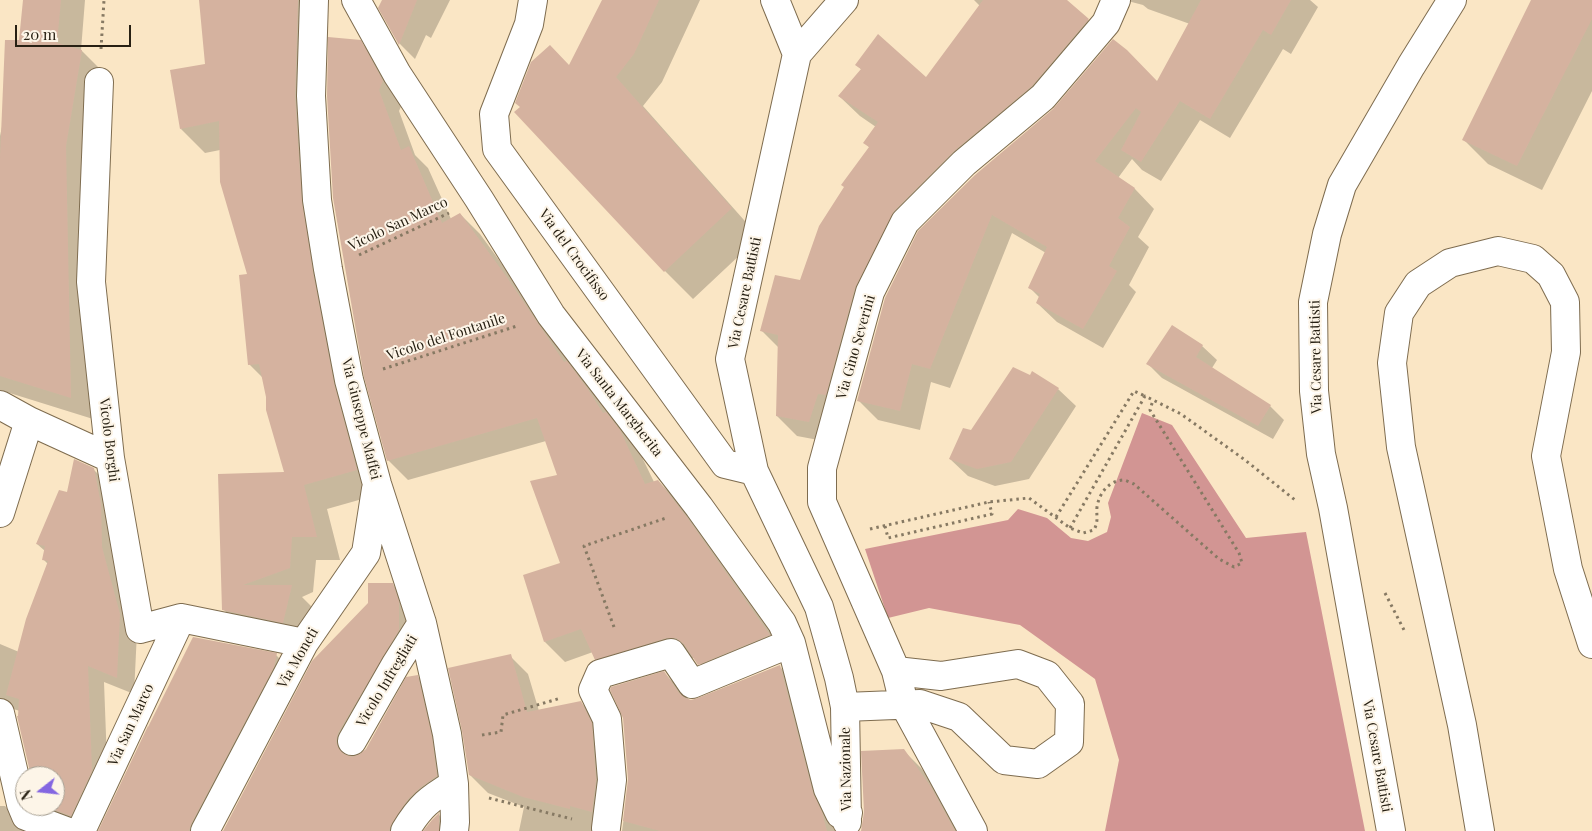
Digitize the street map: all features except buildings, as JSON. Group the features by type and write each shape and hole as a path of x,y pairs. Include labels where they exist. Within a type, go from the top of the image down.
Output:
{"street":[{"name":"Via Giuseppe Maffei","path":"314,0 311,96 316,200 349,380 377,484 422,623 447,734 454,784 455,827"},
{"name":"Via Santa Margherita","path":"356,0 397,74 479,199 551,315 699,507 782,623 791,643 828,789 840,814 847,822"},
{"name":"Via del Crocifisso","path":"533,0 529,24 494,114 497,149 725,464 754,472"},
{"path":"775,0 797,54"},
{"name":"Via Cesare Battisti","path":"839,678 820,607 754,472 730,359 797,54 844,0"},
{"name":"Via Gino Severini","path":"973,831 904,704 896,671 822,502 822,468 870,292 905,222 964,163 1043,97 1106,23 1116,0"},
{"name":"Via Cesare Battisti","path":"1391,831 1333,508 1321,454 1314,391 1313,302 1327,234 1342,185 1411,66 1452,0"},
{"name":"Vicolo Borghi","path":"99,82 91,282 110,458 140,629 181,618 304,643"},
{"path":"1480,831 1462,725 1401,447 1392,363 1399,313 1418,284 1450,263 1498,251 1533,259 1551,275 1565,302 1566,352 1546,456 1568,569 1592,644"},
{"path":"0,406 28,421 110,458"},
{"path":"0,513 28,421"},
{"name":"Via Moneti","path":"206,831 304,643 366,553 377,484"},
{"name":"Via San Marco","path":"81,831 181,618"},
{"name":"Vicolo Infregliati","path":"352,741 422,623"},
{"path":"606,828 612,780 607,719 593,690 600,674 672,653 692,684 791,643"},
{"path":"846,707 920,704 959,717 1004,760 1038,764 1069,742 1070,704 1046,675 1018,664 941,676 896,671"},
{"name":"Via Nazionale","path":"839,678 846,707 847,822"},
{"path":"0,713 21,804 26,816 66,831"},
{"path":"405,831 416,812 434,796 454,784"}],"path":[{"path":"99,82 104,0"},
{"name":"Vicolo San Marco","path":"328,269 479,199"},
{"name":"Vicolo del Fontanile","path":"349,380 551,315"},
{"path":"1056,517 1134,391 1181,414 1218,441"},
{"path":"1070,528 1145,396"},
{"path":"989,502 992,514 888,538 886,526 989,502 1029,498 1070,528 1082,534 1094,530 1098,521 1099,496 1108,485 1123,480 1134,484 1219,558 1234,566 1242,563 1239,553 1150,410 1153,400"},
{"path":"614,627 584,546 699,507"},
{"path":"1384,591 1407,635"},
{"path":"447,734 481,735 501,732 503,715 593,690"},
{"path":"455,827 474,794 606,828"}],"shaded area":[{"path":"1142,413 1172,425 1246,538 1306,532 1365,831 1105,831 1119,760 1095,679 1020,625 929,608 888,618 865,549 1008,520 1018,509 1047,518 1071,538 1088,541 1107,532 1111,517 1108,503"}]}
